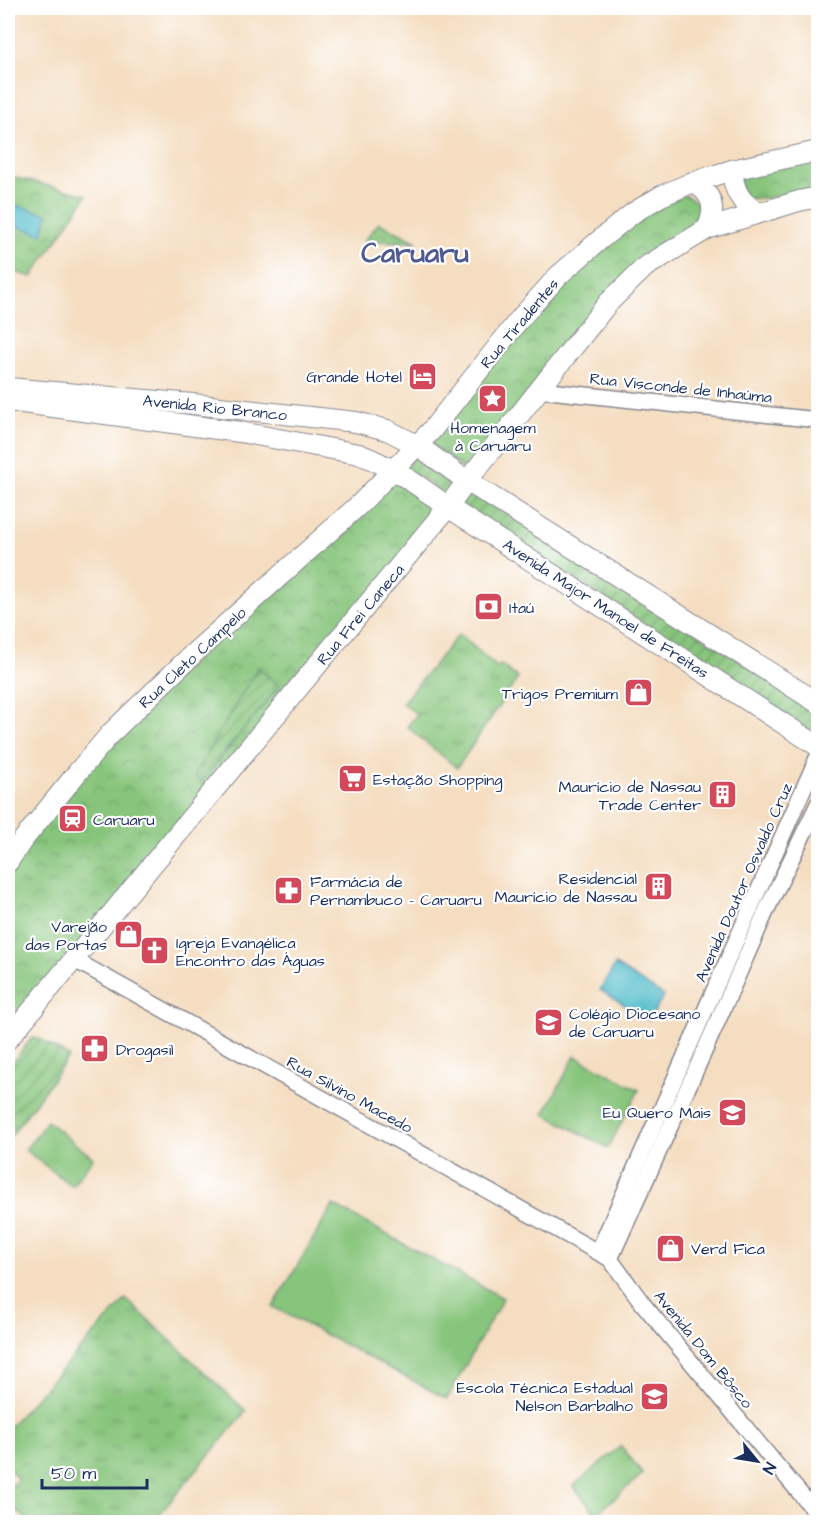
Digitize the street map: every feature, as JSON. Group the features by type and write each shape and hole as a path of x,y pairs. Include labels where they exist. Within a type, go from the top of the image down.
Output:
{"main road":[{"name":"Rua Tiradentes","path":"394,470 447,412 518,321 558,276 633,213 693,182 732,170 819,151"},
{"path":"732,170 733,183 739,196 747,206 759,213"},
{"path":"693,182 703,188 713,207 712,218 707,229"},
{"name":"Rua Frei Caneca","path":"8,1039 448,507 608,303 645,267 707,229 819,196"},
{"name":"Avenida Rio Branco","path":"8,388 193,404 356,422 387,430 417,445"},
{"name":"Avenida Rio Branco","path":"8,401 240,432 359,454 394,470"},
{"name":"Avenida Major Manoel de Freitas","path":"417,445 467,481 819,703"},
{"name":"Avenida Major Manoel de Freitas","path":"394,470 819,746"},
{"name":"Rua Cleto Campelo","path":"8,862 77,773 111,734 195,652 360,504 394,470"}],"street":[{"name":"Rua Visconde de Inhaúma","path":"540,390 819,420"},
{"name":"Avenida Doutor Osvaldo Cruz","path":"604,1256 819,756"},
{"name":"Avenida Doutor Osvaldo Cruz","path":"604,1256 704,1052 768,907 819,804"},
{"name":"Rua Silvino Macedo","path":"73,960 604,1256"},
{"name":"Avenida Dom Bôsco","path":"604,1256 819,1515"}],"green space":[{"path":"818,159 818,187 755,199 746,198 738,179 747,172"},
{"path":"8,176 87,195 32,277 8,270"},
{"path":"684,195 696,201 700,211 694,222 467,472 431,444 528,318 622,227"},
{"path":"379,223 417,242 364,241"},
{"path":"415,454 457,482 448,496 406,468"},
{"path":"394,474 446,507 8,1036 8,868 98,752"},
{"path":"470,490 818,710 818,736 461,505"},
{"path":"459,634 497,667 501,665 518,678 457,768 407,727 417,714 402,703"},
{"path":"258,667 279,686 201,782 194,776"},
{"path":"32,1038 40,1039 69,1057 8,1140 8,1068"},
{"path":"575,1056 639,1090 608,1148 544,1114"},
{"path":"47,1121 93,1158 72,1186 25,1150"},
{"path":"333,1205 503,1298 447,1399 273,1307"},
{"path":"126,1299 246,1411 153,1522 30,1522 8,1503 8,1490 18,1479 8,1467 8,1428"},
{"path":"621,1446 643,1474 596,1514 573,1486"}],"water":[{"path":"14,205 48,214 42,234 9,224"},
{"path":"615,965 664,996 649,1020 600,990"}],"place":[{"name":"Grande Hotel","path":"423,376"},
{"name":"Homenagem à Caruaru","path":"493,399"},
{"name":"Itaú","path":"488,607"},
{"name":"Trigos Premium","path":"639,693"},
{"name":"Estação Shopping","path":"352,779"},
{"name":"Maurício de Nassau Trade Center","path":"722,795"},
{"name":"Caruaru","path":"72,819"},
{"name":"Residencial Maurício de Nassau","path":"658,887"},
{"name":"Farmácia de Pernambuco - Caruaru","path":"289,890"},
{"name":"Varejão das Portas","path":"128,935"},
{"name":"Igreja Evangélica Encontro das Águas","path":"155,951"},
{"name":"Colégio Diocesano de Caruaru","path":"548,1022"},
{"name":"Drogasil","path":"95,1049"},
{"name":"Eu Quero Mais","path":"732,1112"},
{"name":"Verd Fica","path":"670,1248"},
{"name":"Escola Técnica Estadual Nelson Barbalho","path":"654,1396"}],"district":[{"name":"Caruaru","path":"415,252"}]}
